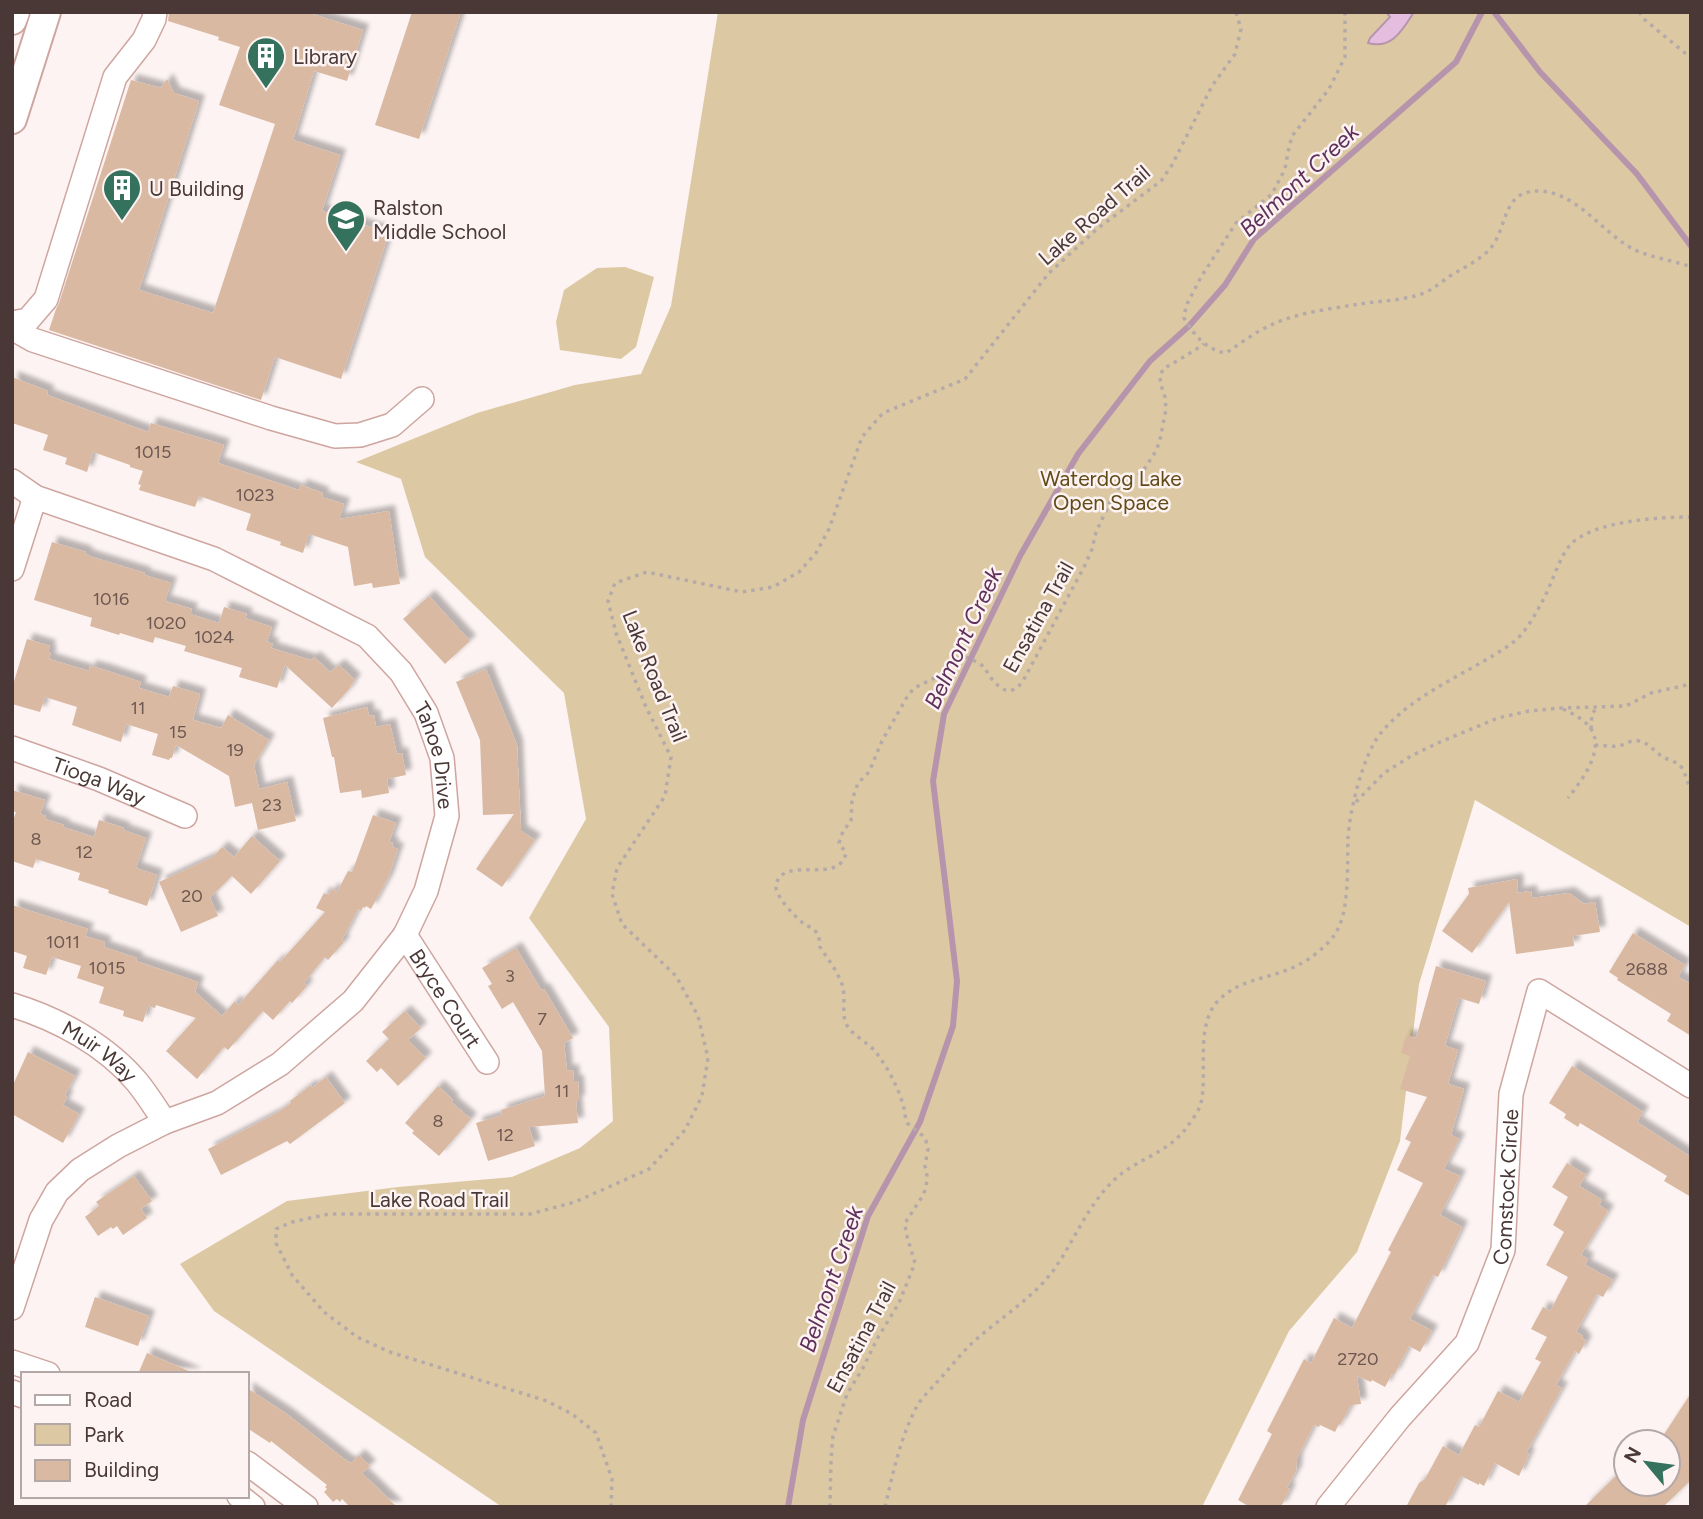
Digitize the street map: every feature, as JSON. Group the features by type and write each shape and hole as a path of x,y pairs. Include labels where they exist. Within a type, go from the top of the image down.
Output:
{"main road":[{"path":"12,20 15,12"},
{"path":"12,119 46,12"}],"street":[{"path":"12,323 28,320 46,299 115,77 144,40 155,12"},
{"path":"12,328 33,340 271,418 335,436 360,435 392,425 422,398"},
{"name":"Tahoe Drive","path":"12,481 35,496 214,559 367,636 401,672 426,713 442,758 446,816 426,891 405,935 353,1001 280,1064 217,1103 165,1122 118,1146 80,1170 57,1192 41,1220 12,1308"},
{"path":"12,569 35,496"},
{"name":"Tahoe Drive","path":"12,499 35,496"},
{"name":"Tioga Way","path":"12,748 99,779 185,816"},
{"name":"Bryce Court","path":"405,935 487,1062"},
{"name":"Comstock Circle","path":"1328,1507 1400,1417 1467,1343 1503,1250 1511,1094 1539,991 1691,1086"},
{"name":"Muir Way","path":"12,1005 79,1034 112,1055 137,1082 165,1122"},
{"path":"12,1362 42,1372"},
{"path":"248,1464 306,1507"}],"path":[{"name":"Lake Road Trail","path":"611,1507 612,1479 596,1433 572,1414 547,1401 390,1352 358,1337 324,1312 292,1275 276,1242 276,1229 292,1222 329,1214 530,1214 575,1202 649,1170 685,1130 702,1096 708,1058 698,1016 676,976 622,924 612,894 617,869 665,796 671,757 646,707 616,633 608,601 614,583 647,572 742,592 773,587 799,572 816,553 829,529 862,438 883,413 965,379 1049,273 1097,229 1161,181 1172,165 1212,86 1235,54 1241,29 1236,12"},
{"path":"1345,12 1345,57 1329,89 1292,136 1285,169 1272,194 1236,223 1201,277 1186,306 1184,318 1204,344 1217,352 1226,353 1255,333 1286,318 1418,296 1482,257 1493,247 1510,204 1523,193 1541,191 1558,196 1577,205 1635,250 1691,267"},
{"path":"1639,12 1691,58"},
{"name":"Ensatina Trail","path":"830,1507 834,1436 847,1394 863,1368 869,1352 900,1303 915,1263 905,1223 926,1188 925,1166 928,1149 922,1135 907,1123 895,1084 881,1058 848,1027 842,985 820,946 816,931 797,918 781,899 776,890 777,883 781,875 790,870 822,870 838,866 845,860 846,853 839,843 843,831 851,821 854,792 858,783 869,772 882,741 914,688 943,675 955,660 963,656 986,669 989,676 1006,691 1013,692 1023,681 1085,565 1096,532 1117,489 1143,471 1156,452 1166,409 1160,377 1163,369 1204,344"},
{"path":"885,1507 898,1451 917,1405 969,1346 1051,1273 1111,1182 1138,1162 1167,1147 1186,1129 1200,1106 1203,1045 1213,1007 1240,984 1298,966 1327,944 1337,932 1345,905 1348,834 1354,804 1365,760 1378,735 1410,705 1514,642 1533,617 1571,544 1596,529 1621,523 1691,517"},
{"path":"1354,804 1384,774 1411,756 1498,718 1529,711 1626,706 1651,693 1691,684"},
{"path":"1591,731 1592,713 1599,707"},
{"path":"1561,708 1587,724 1595,744 1587,773 1567,798"},
{"path":"1595,744 1621,746 1633,741 1647,744 1683,769 1691,789"}],"green space":[{"name":"Waterdog Lake Open Space","path":"718,12 1691,12 1691,927 1475,800 1419,984 1400,1141 1357,1252 1289,1331 1202,1507 502,1507 214,1311 180,1264 287,1201 398,1187 512,1177 580,1148 613,1121 609,1027 529,918 586,819 564,693 425,557 401,479 356,462 477,413 575,385 641,374 671,306"},
{"path":"625,267 654,277 636,347 621,359 560,350 556,322 564,290 597,268"}],"shaded area":[{"path":"1386,12 1414,12 1396,37 1384,44 1368,43 1390,17"}],"building":[{"name":"U Building","path":"169,12 306,12 363,30 347,81 314,71 293,140 340,155 322,211 389,233 341,379 275,357 261,400 49,330 131,80 161,88 167,79 174,93 199,101 139,290 213,313 275,124 219,105 240,47 218,40 219,37 168,21"},
{"path":"412,12 461,12 419,139 375,125"},
{"path":"12,377 48,391 47,395 148,432 151,423 224,445 218,463 299,490 301,485 323,493 322,497 344,504 339,519 389,511 400,584 373,588 372,583 354,586 348,547 309,534 303,553 280,545 281,542 246,530 251,514 199,496 195,507 139,490 141,485 138,484 143,471 130,465 93,452 87,472 65,464 67,458 43,450 48,435 12,423"},
{"path":"52,542 171,583 165,601 192,609 190,614 219,623 224,607 247,614 245,618 272,627 267,642 273,644 271,648 311,660 314,657 330,672 339,665 355,680 332,708 285,665 277,688 239,677 242,668 184,651 186,646 155,637 153,643 90,626 92,618 34,600"},
{"path":"429,596 470,641 445,664 403,619"},
{"path":"27,639 50,646 49,659 89,671 90,666 105,670 141,682 139,688 169,697 173,686 200,694 193,720 221,728 228,715 269,740 254,765 259,789 287,782 296,821 258,830 252,803 235,807 229,776 176,745 169,760 152,755 158,734 126,724 121,742 72,725 77,707 45,697 40,712 12,704 12,688"},
{"path":"486,669 517,745 521,831 535,840 502,887 476,869 514,814 483,815 480,740 456,682"},
{"path":"367,707 369,716 374,715 376,727 390,724 397,754 402,753 406,775 387,779 389,793 362,798 361,790 340,793 334,757 323,718"},
{"path":"12,790 45,800 40,814 46,816 45,819 64,825 63,827 94,837 99,820 146,838 136,868 157,875 147,906 78,880 80,873 36,859 33,868 12,861 12,824 16,812 12,811"},
{"path":"373,815 396,823 389,842 393,843 392,847 398,849 388,878 371,909 366,906 361,911 358,909 342,940 344,942 328,960 325,957 304,983 307,986 292,1003 290,1001 273,1020 263,1011 228,1050 224,1047 197,1079 166,1051 196,1018 156,1005 155,1008 148,1006 143,1022 123,1016 124,1011 99,1003 104,987 77,978 81,966 52,957 46,975 23,968 27,956 12,951 12,905 88,929 85,936 105,942 104,947 198,982 195,992 222,1016 235,1001 238,1005 325,912 316,908 324,893 329,895 332,889 337,892 348,871 352,872"},
{"path":"252,836 280,861 251,894 232,876 210,898 218,916 181,932 159,882 213,857 222,847 234,857"},
{"path":"1517,879 1516,893 1531,891 1532,898 1569,893 1584,904 1595,902 1600,932 1573,936 1574,946 1516,954 1509,902 1472,953 1442,931 1469,894 1468,888"},
{"path":"1633,933 1685,965 1678,977 1691,984 1691,1036 1667,1021 1671,1014 1617,980 1618,978 1609,972"},
{"path":"516,948 573,1038 564,1043 567,1071 573,1070 574,1081 578,1081 578,1123 529,1127 535,1146 488,1161 476,1123 502,1115 501,1110 545,1096 542,1051 513,1002 502,1009 488,986 492,984 482,968"},
{"path":"1436,966 1486,981 1479,1004 1459,998 1445,1046 1458,1050 1448,1084 1464,1089 1451,1135 1459,1139 1444,1169 1460,1176 1440,1215 1462,1227 1438,1277 1433,1275 1410,1319 1432,1331 1420,1352 1409,1346 1385,1387 1357,1376 1361,1404 1351,1405 1335,1432 1314,1425 1297,1458 1296,1471 1281,1507 1250,1507 1238,1500 1272,1434 1267,1431 1304,1359 1311,1363 1334,1318 1352,1328 1423,1183 1397,1170 1411,1142 1405,1139 1427,1097 1400,1089 1410,1056 1401,1053 1406,1035 1416,1038"},
{"path":"405,1011 421,1028 408,1040 426,1058 398,1086 381,1068 377,1072 366,1061 389,1039 382,1032"},
{"path":"28,1052 75,1076 63,1105 79,1114 63,1143 12,1114 12,1087"},
{"path":"1572,1066 1643,1112 1637,1122 1691,1157 1691,1197 1664,1181 1667,1176 1580,1123 1578,1127 1564,1118 1566,1114 1549,1103"},
{"path":"326,1077 345,1103 290,1144 287,1141 221,1175 208,1149 277,1113 311,1085 312,1088"},
{"path":"438,1086 453,1100 451,1102 471,1119 439,1156 412,1133 414,1131 405,1123"},
{"path":"1567,1163 1586,1175 1579,1186 1602,1200 1599,1205 1608,1211 1581,1255 1588,1259 1585,1265 1613,1280 1603,1297 1597,1294 1576,1332 1586,1341 1579,1354 1575,1351 1556,1385 1562,1388 1526,1453 1529,1454 1519,1476 1495,1463 1484,1486 1461,1476 1445,1507 1406,1507 1443,1446 1459,1455 1475,1425 1479,1427 1498,1391 1519,1402 1541,1362 1535,1359 1547,1337 1531,1329 1543,1307 1550,1311 1568,1277 1546,1265 1564,1232 1553,1225 1568,1197 1552,1187"},
{"path":"134,1176 152,1201 141,1209 147,1218 123,1235 117,1226 98,1236 85,1217 99,1206 96,1202"},
{"path":"95,1297 149,1316 138,1346 85,1327"},
{"path":"147,1353 191,1372 139,1372"},
{"path":"248,1389 288,1415 348,1462 351,1463 359,1455 370,1466 362,1473 397,1507 350,1507 342,1499 340,1502 337,1499 333,1502 324,1492 327,1485 271,1441 270,1443 248,1429"},
{"path":"1691,1393 1691,1480 1682,1489 1682,1428 1668,1428"},
{"path":"1612,1480 1612,1498 1672,1498 1663,1507 1584,1507"}],"waterway":[{"name":"Belmont Creek","path":"788,1507 803,1420 868,1216 920,1122 953,1026 957,981 933,781 944,714 1020,556 1078,454 1150,361 1189,326 1225,285 1254,239 1456,62 1482,12"},
{"path":"1494,12 1540,72 1637,174 1691,246"}],"place":[{"name":"Library","path":"266,90"},
{"name":"U Building","path":"122,222"},
{"name":"Ralston Middle School","path":"346,253"}]}
